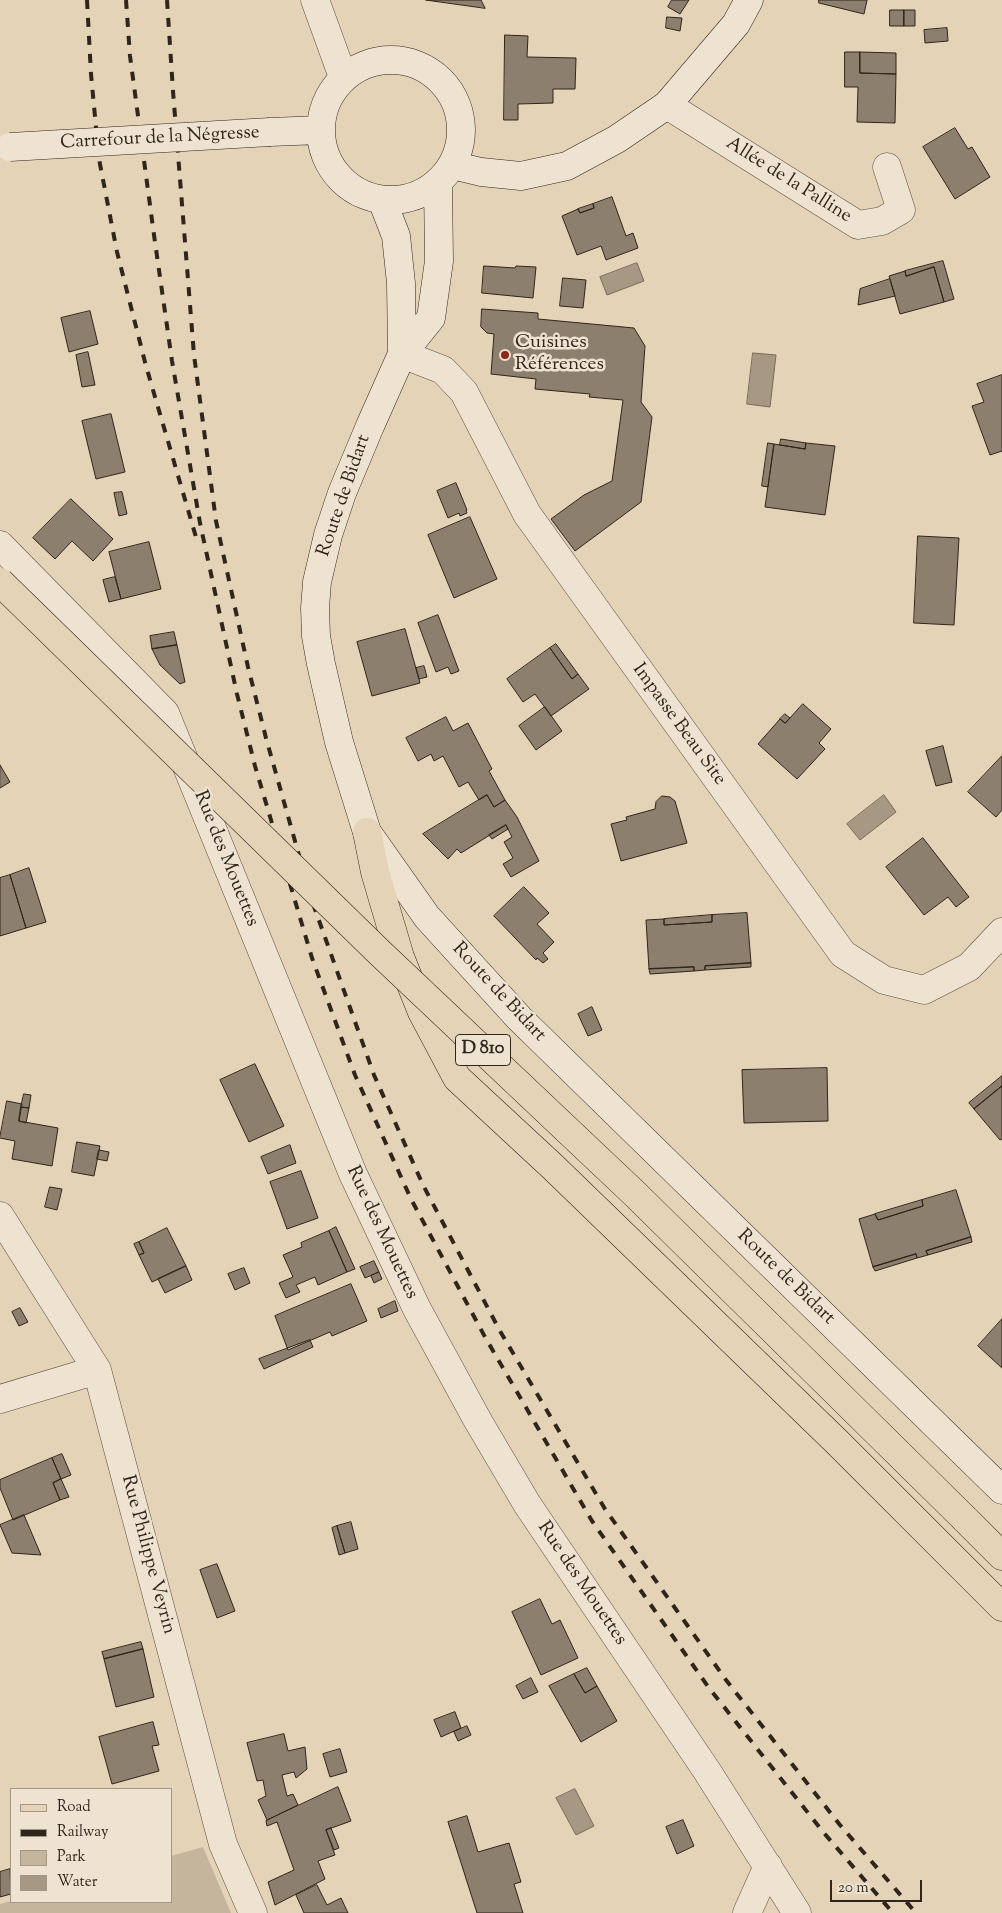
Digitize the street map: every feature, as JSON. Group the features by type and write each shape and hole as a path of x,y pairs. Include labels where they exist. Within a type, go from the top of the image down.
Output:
{"main road":[{"name":"D 810","path":"0,582 379,952 635,1194 1002,1556"},
{"path":"367,832 375,872 400,957 422,1012 457,1078 553,1167 837,1442 1002,1607"}],"street":[{"path":"316,0 343,77"},
{"path":"445,174 481,172 521,176 567,166 618,139 667,105 736,24 749,0"},
{"path":"389,58 413,62 435,74 452,93 460,117 461,142 445,174 421,194 402,200 382,200 362,195 345,184 329,163 323,150 320,130 326,101 343,77 364,64 389,58"},
{"name":"Allée de la Palline","path":"667,105 858,225 882,221 900,210 887,168"},
{"name":"Carrefour de la Négresse","path":"5,148 320,130"},
{"name":"Route de Bidart","path":"445,174 439,261 431,318 402,354 360,451 328,534 317,582 315,608 316,636 321,664 339,742 367,832 427,917 519,1018 1002,1490"},
{"name":"Route de Bidart","path":"382,200 396,236 401,283 402,354"},
{"name":"Impasse Beau Site","path":"402,354 443,370 464,392 527,514 842,954 884,980 924,990 969,967 1002,932"},
{"name":"Rue des Mouettes","path":"0,545 165,713 353,1174 417,1309 478,1421 527,1504 707,1771 797,1913"},
{"name":"Rue Philippe Veyrin","path":"0,1216 97,1370 223,1844 252,1913"},
{"path":"0,1400 97,1370"},
{"path":"746,1913 768,1866"}],"green space":[{"path":"203,1847 231,1913 0,1913 0,1904 10,1901 10,1903 172,1903 172,1856"}],"water":[{"path":"637,263 644,281 607,295 600,277"},
{"path":"753,353 776,355 770,407 747,404"},
{"path":"884,795 896,812 860,840 847,824"},
{"path":"575,1789 594,1826 576,1835 556,1798"}],"building":[{"path":"426,0 481,0 485,8"},
{"path":"672,0 689,0 680,14 668,7"},
{"path":"819,0 867,0 864,14 819,3"},
{"path":"890,10 904,10 904,26 890,26"},
{"path":"904,10 915,10 915,26 904,26"},
{"path":"667,17 682,18 680,31 666,28"},
{"path":"947,28 948,41 925,43 924,30"},
{"path":"505,35 528,36 527,57 576,58 575,89 553,89 553,103 518,104 518,120 504,120"},
{"path":"845,52 860,52 860,73 896,74 895,123 857,122 858,87 845,87"},
{"path":"860,52 896,53 896,74 860,73"},
{"path":"955,128 968,149 972,147 990,177 955,199 923,147"},
{"path":"612,197 626,236 633,233 638,248 606,260 601,246 577,255 562,216 578,209 580,213 594,208 593,204"},
{"path":"593,204 594,208 580,213 578,209"},
{"path":"943,261 954,299 944,302 934,267 906,276 905,271"},
{"path":"484,266 536,267 533,298 482,293"},
{"path":"934,267 944,302 900,314 889,276 905,271 906,276"},
{"path":"563,278 586,280 583,308 560,306"},
{"path":"890,279 895,296 858,305 860,289"},
{"path":"482,309 538,313 538,319 634,328 645,346 641,402 652,417 641,502 575,551 551,519 584,495 612,481 623,400 589,397 590,394 535,389 536,379 491,374 494,334 487,333 481,327"},
{"path":"90,311 98,344 69,352 61,318"},
{"path":"88,352 95,385 82,387 76,355"},
{"path":"1002,375 1002,451 990,455 972,406 984,402 977,384"},
{"path":"111,414 125,472 96,479 82,421"},
{"path":"781,439 806,443 805,449 780,445"},
{"path":"768,443 774,444 768,487 762,486"},
{"path":"806,443 835,446 825,515 765,507 774,444 805,449"},
{"path":"456,483 467,513 460,516 459,513 448,518 437,491"},
{"path":"122,492 127,514 119,516 114,493"},
{"path":"71,499 113,539 93,561 72,541 55,559 33,538"},
{"path":"470,517 497,579 454,598 428,535"},
{"path":"918,536 959,538 954,625 914,623"},
{"path":"149,542 161,589 121,599 109,552"},
{"path":"115,577 121,599 109,602 103,580"},
{"path":"438,615 459,671 451,674 448,667 436,672 418,623"},
{"path":"405,629 420,683 372,696 357,642"},
{"path":"174,632 177,645 152,649 150,636"},
{"path":"556,644 578,674 572,679 550,648"},
{"path":"177,645 185,682 180,684 160,665 152,649"},
{"path":"550,648 572,679 578,674 589,689 551,716 535,694 523,702 507,679"},
{"path":"424,666 427,677 419,679 416,668"},
{"path":"803,704 831,729 819,743 825,749 797,779 758,744 780,719 785,723"},
{"path":"545,707 562,731 536,750 519,726"},
{"path":"785,714 790,718 785,723 780,719"},
{"path":"446,717 453,731 468,723 492,769 489,771 505,800 494,807 487,795 479,800 468,782 459,787 443,756 434,761 431,754 418,761 406,738"},
{"path":"943,746 952,782 936,786 926,751"},
{"path":"1002,756 1002,810 996,817 968,792"},
{"path":"0,765 10,782 0,788"},
{"path":"487,795 494,807 505,800 517,817 539,861 511,877 503,864 513,858 504,842 512,837 506,825 461,853 457,849 448,859 423,834"},
{"path":"662,796 670,797 675,801 687,843 621,861 611,824 627,820 626,817 655,809 656,802"},
{"path":"506,825 508,829 492,839 489,835"},
{"path":"923,838 969,897 956,907 948,897 924,915 886,867"},
{"path":"29,868 46,922 26,928 10,875"},
{"path":"10,875 26,928 0,936 0,878"},
{"path":"524,887 549,913 537,924 554,942 543,953 548,959 543,963 537,958 536,960 494,916"},
{"path":"747,913 751,963 705,966 705,970 694,971 694,967 649,969 646,920 664,919 664,925 712,922 712,915"},
{"path":"712,915 712,922 664,925 664,919"},
{"path":"751,963 751,967 705,970 705,966"},
{"path":"694,967 694,971 650,974 649,969"},
{"path":"592,1007 602,1030 588,1036 578,1014"},
{"path":"255,1064 284,1126 249,1142 220,1080"},
{"path":"827,1068 828,1121 744,1123 742,1070"},
{"path":"1002,1076 1002,1086 974,1109 969,1103"},
{"path":"1002,1086 1002,1139 1000,1140 974,1109"},
{"path":"24,1094 31,1095 29,1108 21,1107"},
{"path":"7,1101 22,1104 19,1121 58,1128 52,1166 12,1159 15,1141 0,1138"},
{"path":"21,1107 29,1108 26,1123 19,1121"},
{"path":"77,1142 100,1146 94,1176 72,1172"},
{"path":"290,1145 296,1163 268,1174 261,1157"},
{"path":"99,1150 109,1152 107,1161 97,1159"},
{"path":"301,1171 318,1218 287,1229 270,1182"},
{"path":"50,1187 62,1189 57,1210 45,1207"},
{"path":"956,1190 971,1237 926,1251 928,1255 917,1258 916,1254 873,1267 859,1219 875,1214 878,1220 923,1206 922,1200"},
{"path":"922,1200 923,1206 878,1220 875,1214"},
{"path":"336,1227 355,1269 347,1272 329,1231"},
{"path":"167,1228 186,1266 152,1282 139,1255 144,1253 139,1242"},
{"path":"329,1231 347,1272 318,1285 315,1277 296,1285 300,1292 286,1298 279,1283 293,1277 283,1255 302,1247 301,1243"},
{"path":"971,1237 972,1242 928,1255 926,1251"},
{"path":"139,1242 144,1253 139,1255 134,1244"},
{"path":"916,1254 917,1258 875,1271 873,1267"},
{"path":"374,1261 379,1272 365,1278 360,1267"},
{"path":"186,1266 192,1280 165,1293 158,1279"},
{"path":"244,1268 250,1283 235,1290 228,1274"},
{"path":"379,1272 382,1279 374,1283 371,1276"},
{"path":"351,1284 367,1321 332,1336 330,1332 288,1350 275,1316"},
{"path":"395,1301 398,1311 381,1318 378,1309"},
{"path":"20,1308 28,1322 19,1326 12,1312"},
{"path":"1002,1319 1002,1368 978,1346"},
{"path":"310,1340 313,1347 264,1369 259,1359"},
{"path":"62,1454 71,1475 61,1479 52,1458"},
{"path":"52,1458 61,1479 53,1483 60,1500 13,1520 0,1488 0,1480"},
{"path":"61,1479 69,1497 60,1500 53,1483"},
{"path":"24,1515 41,1555 12,1553 0,1525"},
{"path":"351,1522 358,1549 345,1553 337,1526"},
{"path":"337,1526 345,1553 339,1555 332,1528"},
{"path":"217,1564 235,1611 217,1618 200,1570"},
{"path":"540,1599 552,1624 560,1620 578,1658 541,1675 512,1612"},
{"path":"141,1642 143,1649 104,1659 102,1652"},
{"path":"143,1649 154,1697 116,1707 104,1659"},
{"path":"587,1668 597,1686 585,1693 574,1674"},
{"path":"574,1674 585,1693 597,1686 617,1721 581,1742 549,1686"},
{"path":"531,1678 538,1692 523,1699 516,1686"},
{"path":"455,1712 461,1728 441,1737 434,1720"},
{"path":"153,1722 159,1745 152,1746 159,1771 112,1784 99,1737"},
{"path":"467,1726 471,1735 458,1741 454,1732"},
{"path":"284,1734 288,1751 305,1747 307,1769 296,1778 294,1772 282,1775 287,1796 293,1794 298,1805 267,1820 258,1800 266,1796 263,1780 257,1781 247,1743"},
{"path":"340,1749 347,1772 330,1777 323,1754"},
{"path":"338,1787 351,1821 326,1830 335,1855 318,1861 325,1879 275,1905 268,1882 294,1870 277,1822 267,1826 266,1821"},
{"path":"467,1816 478,1852 509,1843 521,1882 514,1884 523,1913 477,1913 448,1822"},
{"path":"683,1820 694,1846 677,1854 666,1827"},
{"path":"331,1828 339,1848 334,1850 326,1830"},
{"path":"10,1869 10,1894 0,1897 0,1872"},
{"path":"317,1885 327,1905 341,1898 348,1913 304,1913 296,1895"}],"railway":[{"path":"87,0 91,74 99,159 117,252 146,366 198,544"},
{"path":"126,0 130,56 154,235 172,361 200,523 237,694 255,766 312,958 355,1075 411,1199 485,1337 592,1521 709,1688 824,1833 893,1913"},
{"path":"167,0 194,355 216,521 248,667 311,898 374,1075 423,1185 500,1331 605,1509 726,1680 840,1825 916,1913"}],"place":[{"name":"Cuisines Références","path":"505,355"}]}
